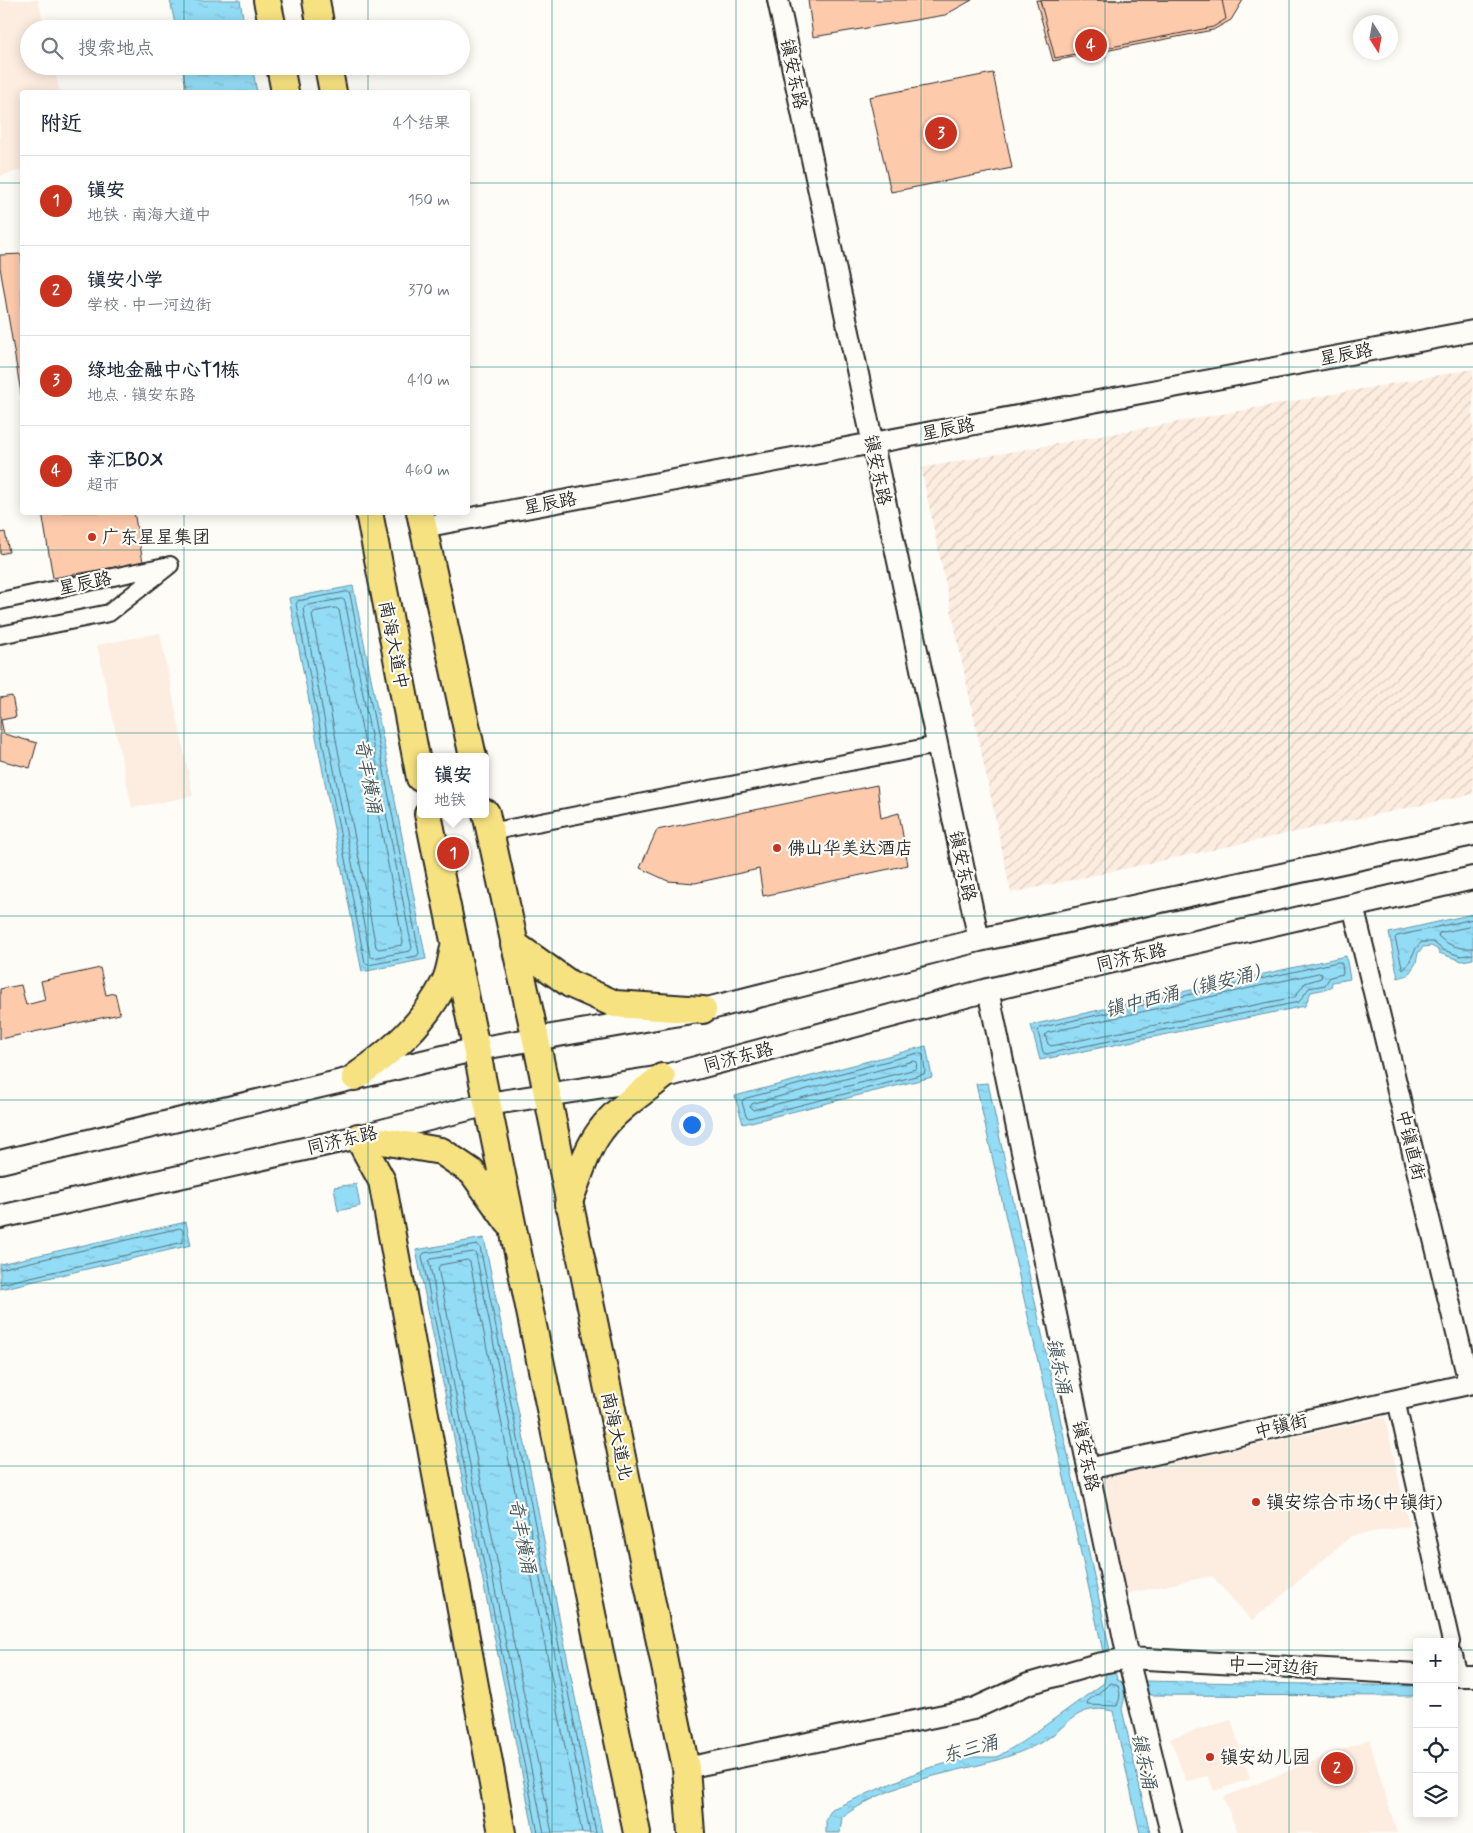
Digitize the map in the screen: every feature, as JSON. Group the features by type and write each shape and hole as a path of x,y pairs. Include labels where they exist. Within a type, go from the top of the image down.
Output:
{"highway":[{"path":"267,0 271,20"},
{"path":"316,0 319,20"},
{"path":"282,75 285,90"},
{"path":"330,75 333,90"},
{"name":"南海大道中","path":"370,515 417,762"},
{"path":"421,520 472,753"},
{"path":"429,818 637,1833"},
{"path":"488,822 536,1040"},
{"path":"514,944 570,984 615,1004 703,1010"},
{"path":"355,1078 394,1049 416,1026 446,981 455,945"},
{"name":"南海大道北","path":"536,1040 568,1204 686,1768 693,1831"},
{"path":"568,1204 583,1165 601,1130 628,1104 662,1077"},
{"path":"358,1137 441,1151 472,1172 514,1231"},
{"path":"358,1137 382,1181 502,1833"},
{"path":"619,1833 616,1814 626,1777"}],"main road":[{"path":"0,1162 477,1049 703,1010 979,940 1473,834"},
{"name":"同济东路","path":"0,1217 358,1137 488,1104 662,1077 988,990 1473,878"}],"street":[{"name":"镇安东路","path":"778,0 979,940"},
{"name":"星辰路","path":"470,512 873,443 1473,331"},
{"name":"星辰路","path":"421,520 450,515"},
{"name":"星辰路","path":"0,601 170,565 109,613 0,635"},
{"path":"488,822 937,745"},
{"name":"中镇直街","path":"1353,906 1471,1383"},
{"name":"镇安东路","path":"988,990 1128,1658 1171,1833"},
{"name":"中镇街","path":"1088,1469 1471,1383"},
{"path":"1396,1400 1450,1638"},
{"name":"中一河边街","path":"686,1768 973,1709 1028,1684 1097,1664 1128,1658 1413,1674"}],"shaded area":[{"path":"0,0 38,0 43,20 20,20 20,75 56,75 60,90 20,90 20,171 0,176"},
{"path":"1473,369 1473,794 1011,893 921,468"},
{"path":"160,633 193,796 132,808 97,645"},
{"name":"镇安综合市场(中镇街)","path":"1385,1417 1409,1526 1351,1536 1252,1621 1212,1576 1125,1594 1104,1478"},
{"name":"镇安幼儿园","path":"1231,1720 1250,1779 1214,1791 1208,1776 1186,1781 1170,1738"},
{"path":"1369,1739 1397,1833 1238,1833 1223,1797"}],"water":[{"path":"170,0 240,0 243,20 174,20"},
{"path":"184,75 254,75 257,90 187,90"},
{"name":"奇丰横涌","path":"353,586 426,959 362,972 289,598"},
{"path":"1473,914 1473,959 1462,961 1439,953 1437,949 1431,946 1423,947 1418,953 1416,963 1408,975 1398,978 1389,933"},
{"path":"1346,956 1350,979 1332,982 1331,988 1311,992 1305,1006 1040,1060 1031,1025"},
{"path":"926,1046 932,1077 743,1124 735,1096"},
{"path":"988,1083 1111,1655 1104,1656 976,1084"},
{"path":"356,1184 360,1206 338,1211 334,1187"},
{"path":"186,1222 191,1245 0,1289 0,1264"},
{"name":"奇丰横涌","path":"484,1238 602,1833 534,1833 416,1250"},
{"path":"1114,1665 1117,1680 1122,1682 1124,1690 1122,1709 1150,1833 1140,1833 1113,1711 1100,1709 1080,1713 1050,1737 1024,1750 993,1761 929,1777 885,1793 858,1806 842,1817 840,1833 826,1833 826,1819 832,1809 925,1769 971,1757 997,1757 1022,1742 1104,1683 1107,1666"},
{"path":"1141,1681 1413,1686 1413,1696 1145,1695"}],"building":[{"path":"808,0 972,0 945,15 813,37"},
{"path":"1036,0 1243,0 1231,20 1213,30 1053,61"},
{"path":"1040,0 1222,0 1226,19 1213,27 1055,58"},
{"path":"993,73 1012,168 891,192 869,97"},
{"path":"20,254 20,387 0,267 0,255"},
{"name":"广东星星集团","path":"42,515 135,515 143,562 53,578"},
{"path":"5,532 9,552 0,554 0,533"},
{"path":"12,696 16,717 1,720 4,734 37,743 30,768 0,760 0,698"},
{"name":"佛山华美达酒店","path":"877,785 881,818 899,813 908,865 763,896 759,869 695,883 668,881 640,868 657,830"},
{"path":"100,968 106,995 115,993 120,1014 0,1039 0,989 21,985 26,1005 45,1000 41,981"}],"place":[{"name":"幸汇BOX","path":"1091,45"},
{"name":"绿地金融中心T1栋","path":"941,133"},
{"name":"广东星星集团","path":"92,537"},
{"name":"佛山华美达酒店","path":"777,848"},
{"name":"镇安","path":"453,853"},
{"name":"镇安综合市场(中镇街)","path":"1256,1502"},
{"name":"镇安幼儿园","path":"1210,1757"},
{"name":"镇安小学","path":"1337,1768"}],"water label":[{"name":"镇中西涌（镇安涌）","path":"1188,989"},
{"name":"镇东涌","path":"1060,1366"},
{"name":"东三涌","path":"970,1748"},
{"name":"镇东涌","path":"1145,1761"}]}
